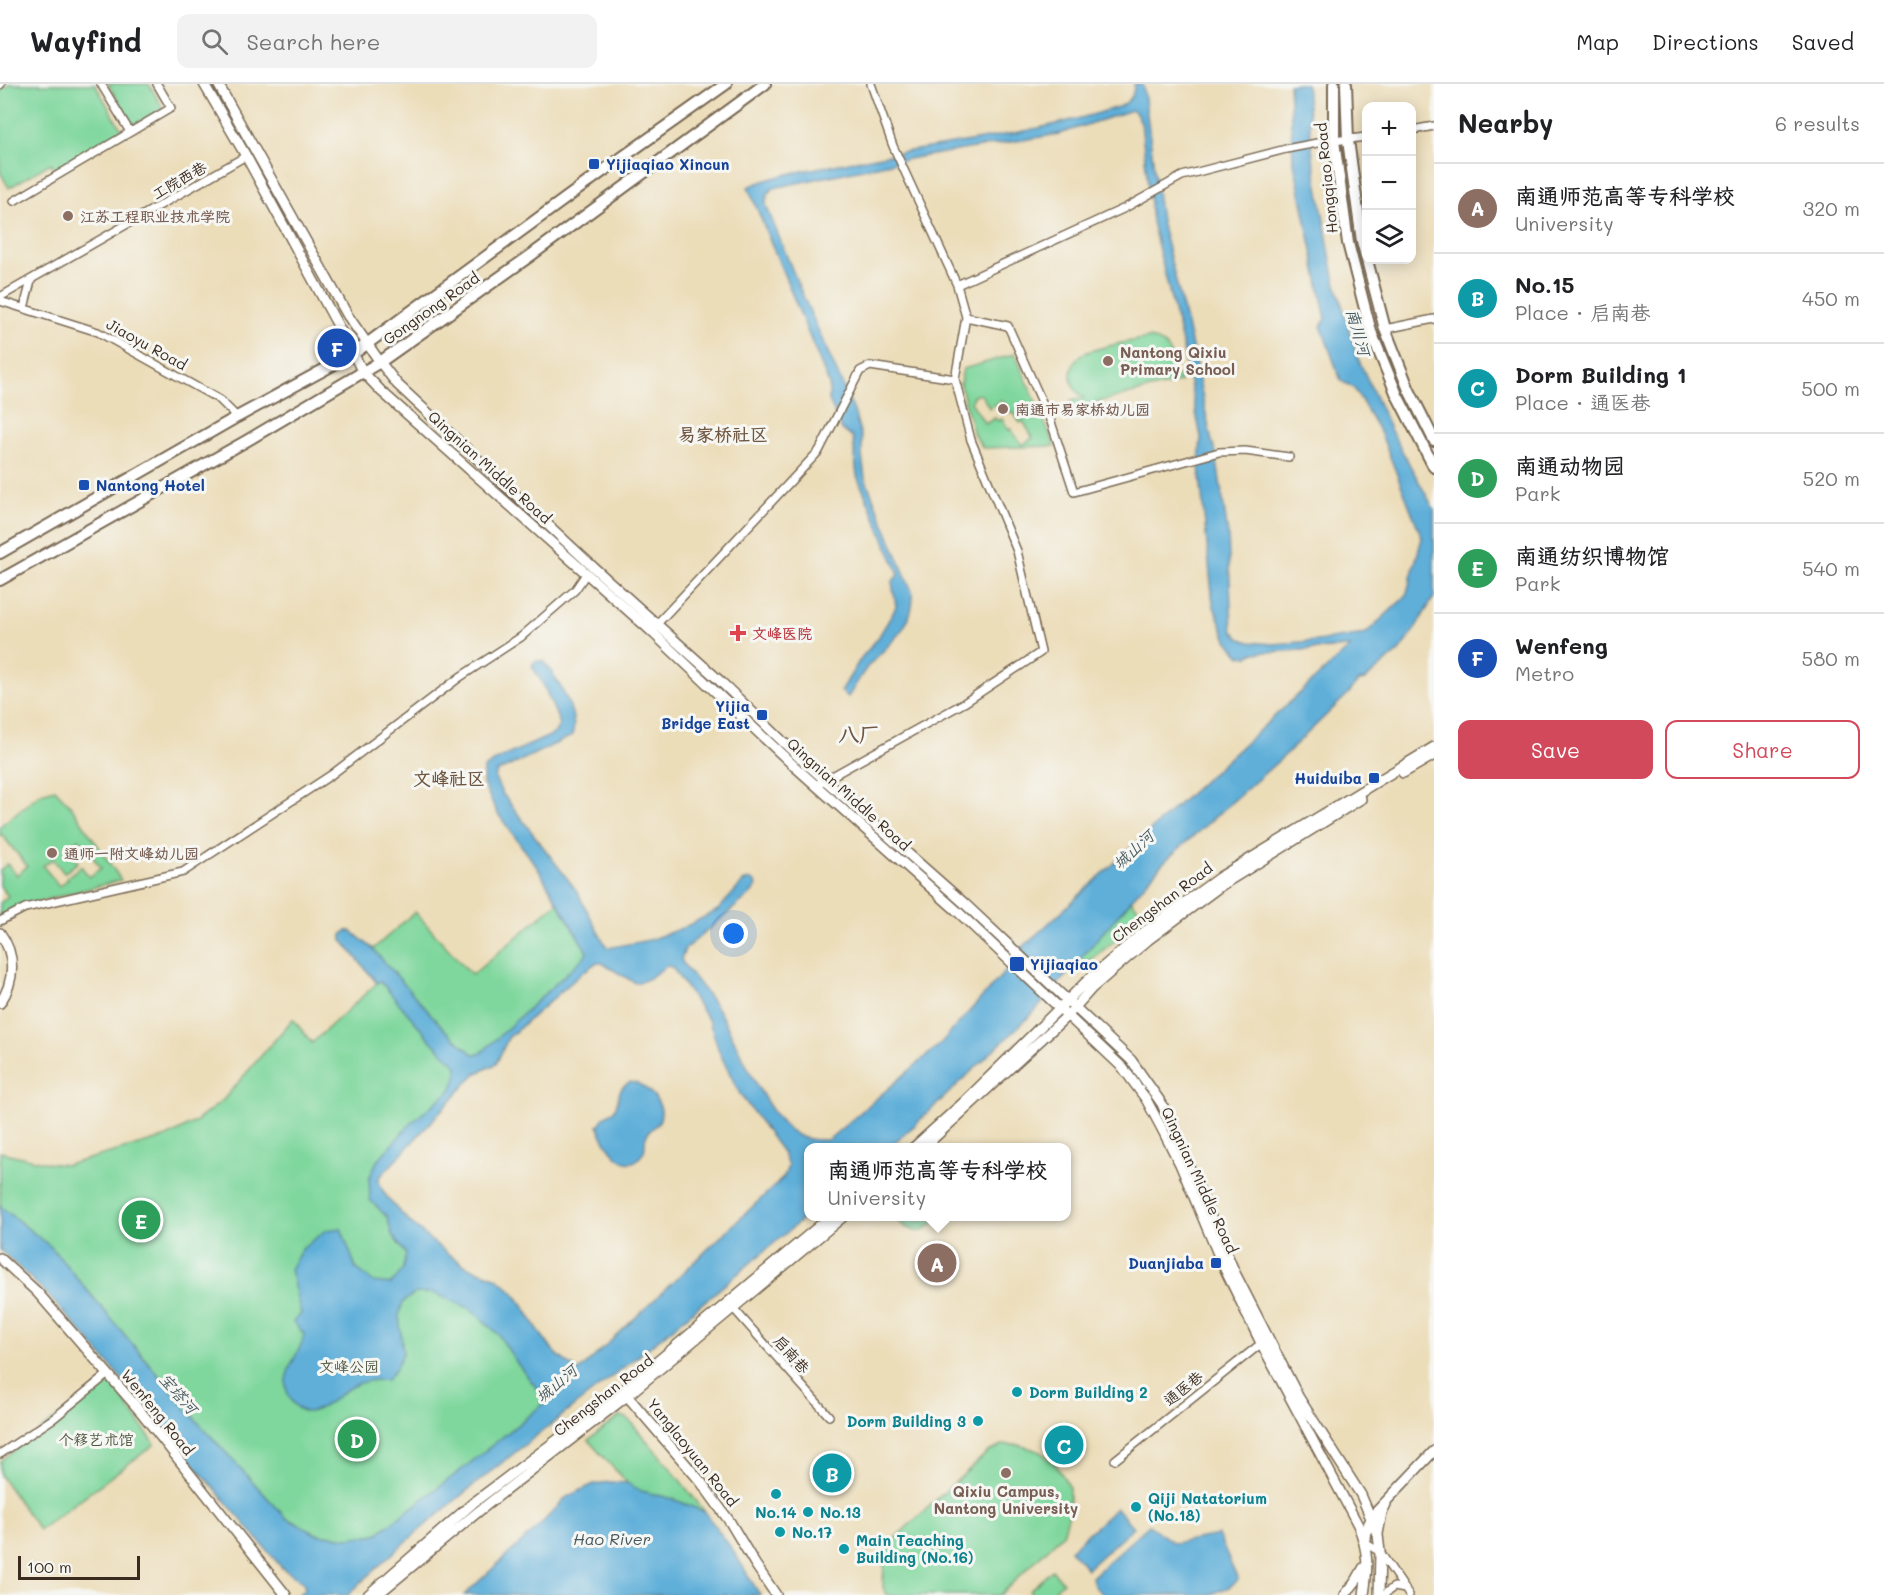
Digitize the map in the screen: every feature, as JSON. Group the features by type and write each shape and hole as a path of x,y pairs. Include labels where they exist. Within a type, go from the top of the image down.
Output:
{"main road":[{"name":"Qingnian Middle Road","path":"204,84 246,156 363,372 381,391 586,574 720,681 801,759 964,903 1016,952 1053,995 1060,1008 1123,1068 1146,1099 1180,1164 1221,1261 1265,1341 1361,1495 1378,1535 1379,1595"},
{"name":"Qingnian Middle Road","path":"218,84 348,316 397,384 816,785 1007,957 1053,995 1072,1004 1131,1060 1162,1104 1265,1341 1365,1543 1367,1559 1363,1594"},
{"name":"Gongnong Road","path":"0,553 237,417 353,354 726,84"},
{"name":"Gongnong Road","path":"0,580 248,440 380,362 540,249 765,84"},
{"name":"Hongqiao Road","path":"1334,84 1334,141 1348,243 1371,332 1398,395 1434,467"},
{"name":"Hongqiao Road","path":"1346,84 1348,140 1362,241 1385,329 1408,390 1434,440"},
{"name":"Chengshan Road","path":"928,1143 1068,1015 1072,1004 1088,980 1140,935 1220,878 1434,747"},
{"name":"Chengshan Road","path":"919,1143 1060,1008 1072,1004 1148,940 1222,885 1434,756"},
{"path":"0,933 7,943 12,959 11,979 0,1003"},
{"name":"Chengshan Road","path":"368,1595 473,1503 625,1393 825,1221"},
{"name":"Chengshan Road","path":"377,1595 625,1393 734,1309 838,1221"},
{"name":"Wenfeng Road","path":"0,1258 37,1292 141,1412 283,1594"},
{"name":"Yanglaoyuan Road","path":"625,1393 701,1482 730,1522 776,1595"},
{"path":"1365,1543 1367,1527 1373,1515 1434,1451"},
{"path":"1378,1535 1382,1512 1388,1499"},
{"path":"1363,1594 1376,1570 1380,1552"},
{"path":"1345,1595 1356,1581 1367,1559"}],"street":[{"path":"101,84 130,132"},
{"path":"14,201 171,108 156,84"},
{"path":"816,785 964,703 1041,652 1017,551 971,440 955,379 966,317 957,285 894,149 871,84"},
{"path":"1416,129 1434,126"},
{"path":"957,285 1125,208 1182,176 1224,167 1286,149 1362,138"},
{"name":"工院西巷","path":"0,299 246,156"},
{"path":"24,308 31,281"},
{"name":"Jiaoyu Road","path":"0,299 98,332 220,400 237,417"},
{"path":"966,317 1008,326 1051,422 1074,492 1219,452 1245,451 1289,457"},
{"path":"1385,329 1434,319"},
{"path":"653,627 819,451 860,371 870,366 955,379"},
{"path":"0,921 26,908 183,872 332,775 460,677 521,637 575,590 586,574"},
{"name":"启南巷","path":"734,1309 830,1416"},
{"name":"通医巷","path":"1115,1460 1265,1341"},
{"path":"0,1454 54,1418 108,1374"},
{"path":"1365,1543 1380,1552 1407,1592"},
{"path":"1385,1595 1394,1587 1407,1592"}],"green space":[{"path":"10,84 95,84 123,132 57,172 51,163 9,188 0,172 0,90"},
{"path":"108,84 149,84 163,108 133,126"},
{"path":"1149,338 1167,347 1173,364 1169,378 1179,376 1180,382 1072,408 1071,401 1084,398 1075,390 1071,378 1072,368 1080,356 1105,347"},
{"name":"南通市易家桥幼儿园","path":"1015,354 1055,446 983,448 974,435 960,383 963,369","holes":["979,394 989,408 1002,400 1020,423 1023,421 1033,438 1022,445 1002,419 998,421 995,418 985,424 971,402 973,396"]},
{"name":"通师一附文峰幼儿园","path":"55,789 71,806 121,880 15,908 0,917 0,903 8,896 0,886 0,870 7,864 17,875 27,866 2,835 0,836 0,826 41,793","holes":["79,839 101,868 89,877 81,866 59,886 43,866 53,859 64,873 78,862 67,848"]},
{"path":"1131,900 1145,916 1081,968 1064,976"},
{"name":"文峰公园","path":"558,902 596,963 508,1038 496,1064 475,1074 379,1178 381,1188 389,1200 415,1227 458,1261 495,1277 506,1285 519,1300 549,1345 560,1358 578,1372 547,1401 469,1464 377,1534 349,1538 316,1534 286,1518 196,1420 51,1247 0,1206 0,1152 67,1165 167,1137 195,1122 223,1100 293,1019 312,1043 377,983 342,940 342,935 346,931 351,931 373,949 415,912 472,975"},
{"path":"899,1221 936,1221 923,1231 907,1228"},
{"name":"个簃艺术馆","path":"103,1383 111,1383 155,1444 39,1530 0,1475 0,1461"},
{"path":"620,1416 627,1418 705,1512 673,1499 641,1491 627,1483 588,1440"},
{"path":"1004,1445 1020,1445 1041,1452 1056,1465 1069,1486 1069,1514 1063,1534 1000,1595 886,1595 883,1587 884,1561 894,1539 988,1452"},
{"path":"1052,1570 1063,1582 1049,1595 1032,1595 1029,1591"}],"water":[{"name":"城山河","path":"1134,84 1143,84 1161,221 1215,448 1228,534 1232,630 1241,639 1273,644 1365,634 1406,596 1422,538 1381,434 1354,388 1341,381 1321,326 1326,319 1293,158 1289,84 1306,84 1313,158 1334,277 1357,356 1390,429 1434,509 1434,597 1399,651 1365,680 1359,681 1283,757 1164,862 1035,1011 914,1126 894,1143 804,1143 804,1218 646,1350 414,1535 348,1595 298,1595 305,1589 303,1582 282,1568 87,1338 43,1290 0,1250 0,1206 51,1247 196,1420 286,1518 316,1534 349,1538 377,1534 547,1401 519,1366 498,1334 471,1309 434,1293 416,1293 403,1302 399,1315 403,1353 387,1380 369,1381 356,1385 322,1407 307,1412 300,1410 293,1403 287,1392 286,1384 289,1369 304,1334 293,1322 301,1314 290,1269 302,1249 326,1230 341,1228 356,1268 374,1282 391,1284 402,1271 406,1254 392,1235 387,1217 370,1200 369,1179 377,1161 412,1122 451,1090 457,1076 457,1066 432,1042 380,981 377,983 342,940 342,935 346,931 351,931 373,949 445,1030 473,1054 480,1054 587,952 537,867 498,814 483,784 484,768 500,758 554,734 560,724 543,684 532,666 535,661 544,661 566,697 573,718 572,736 497,772 495,778 502,793 576,890 608,948 649,940 685,927 718,910 743,882 749,879 755,882 757,886 753,892 685,949 681,960 725,1021 752,1077 774,1113 797,1135 808,1139 828,1140 939,1045 1002,975 1024,946 1350,647 1253,653 1247,657 1239,655 1227,640 1213,604 1199,466 1201,437 1181,339 1152,222 1141,122 1132,110 1059,134 914,158 774,188 770,191 766,205 854,411 862,439 865,478 913,594 910,616 899,634 866,669 848,697 841,691 893,613 896,606 892,582 899,574 857,476 853,438 841,429 829,400 829,384 748,187 798,172 1020,132 1088,116 1121,106 1133,95","holes":["596,963 602,963 635,983 646,980 667,966 672,967 709,1021 720,1054 740,1094 782,1152 788,1166 784,1177 579,1371 552,1349 519,1300 506,1285 495,1277 458,1261 415,1227 389,1200 381,1188 379,1178 475,1074 496,1064 508,1038 583,972"]},
{"path":"631,1082 644,1087 655,1097 659,1103 661,1116 645,1139 644,1151 638,1160 631,1163 617,1157 605,1141 598,1126 604,1117 614,1111 620,1090"},
{"name":"Hao River","path":"627,1483 641,1491 673,1499 705,1512 734,1552 760,1595 464,1595 568,1496 594,1484"},
{"path":"1116,1508 1133,1527 1087,1569 1070,1550"},
{"path":"1149,1525 1174,1543 1218,1535 1238,1580 1229,1587 1209,1595 1104,1595 1094,1586 1092,1577"}],"place":[{"name":"Yijiaqiao Xincun","path":"594,164"},
{"name":"江苏工程职业技术学院","path":"68,216"},
{"name":"Wenfeng","path":"337,348"},
{"name":"Nantong Qixiu Primary School","path":"1108,361"},
{"name":"南通市易家桥幼儿园","path":"1003,409"},
{"name":"Nantong Hotel","path":"84,485"},
{"name":"文峰医院","path":"738,633"},
{"name":"Yijia Bridge East","path":"762,715"},
{"name":"Huiduiba","path":"1374,778"},
{"name":"通师一附文峰幼儿园","path":"52,853"},
{"name":"Yijiaqiao","path":"1017,964"},
{"name":"南通纺织博物馆","path":"141,1220"},
{"name":"南通师范高等专科学校","path":"937,1263"},
{"name":"Duanjiaba","path":"1216,1263"},
{"name":"Dorm Building 2","path":"1017,1392"},
{"name":"Dorm Building 3","path":"978,1421"},
{"name":"南通动物园","path":"357,1439"},
{"name":"Dorm Building 1","path":"1064,1445"},
{"name":"No.15","path":"832,1473"},
{"name":"Qixiu Campus, Nantong University","path":"1006,1473"},
{"name":"No.14","path":"776,1494"},
{"name":"Qiji Natatorium (No.18)","path":"1136,1507"},
{"name":"No.13","path":"808,1512"},
{"name":"No.17","path":"780,1532"},
{"name":"Main Teaching Building (No.16)","path":"844,1549"}],"district":[{"name":"易家桥社区","path":"723,434"},
{"name":"八厂","path":"859,733"},
{"name":"文峰社区","path":"449,778"}],"water label":[{"name":"南川河","path":"1359,332"},
{"name":"宝塔河","path":"179,1393"}]}
